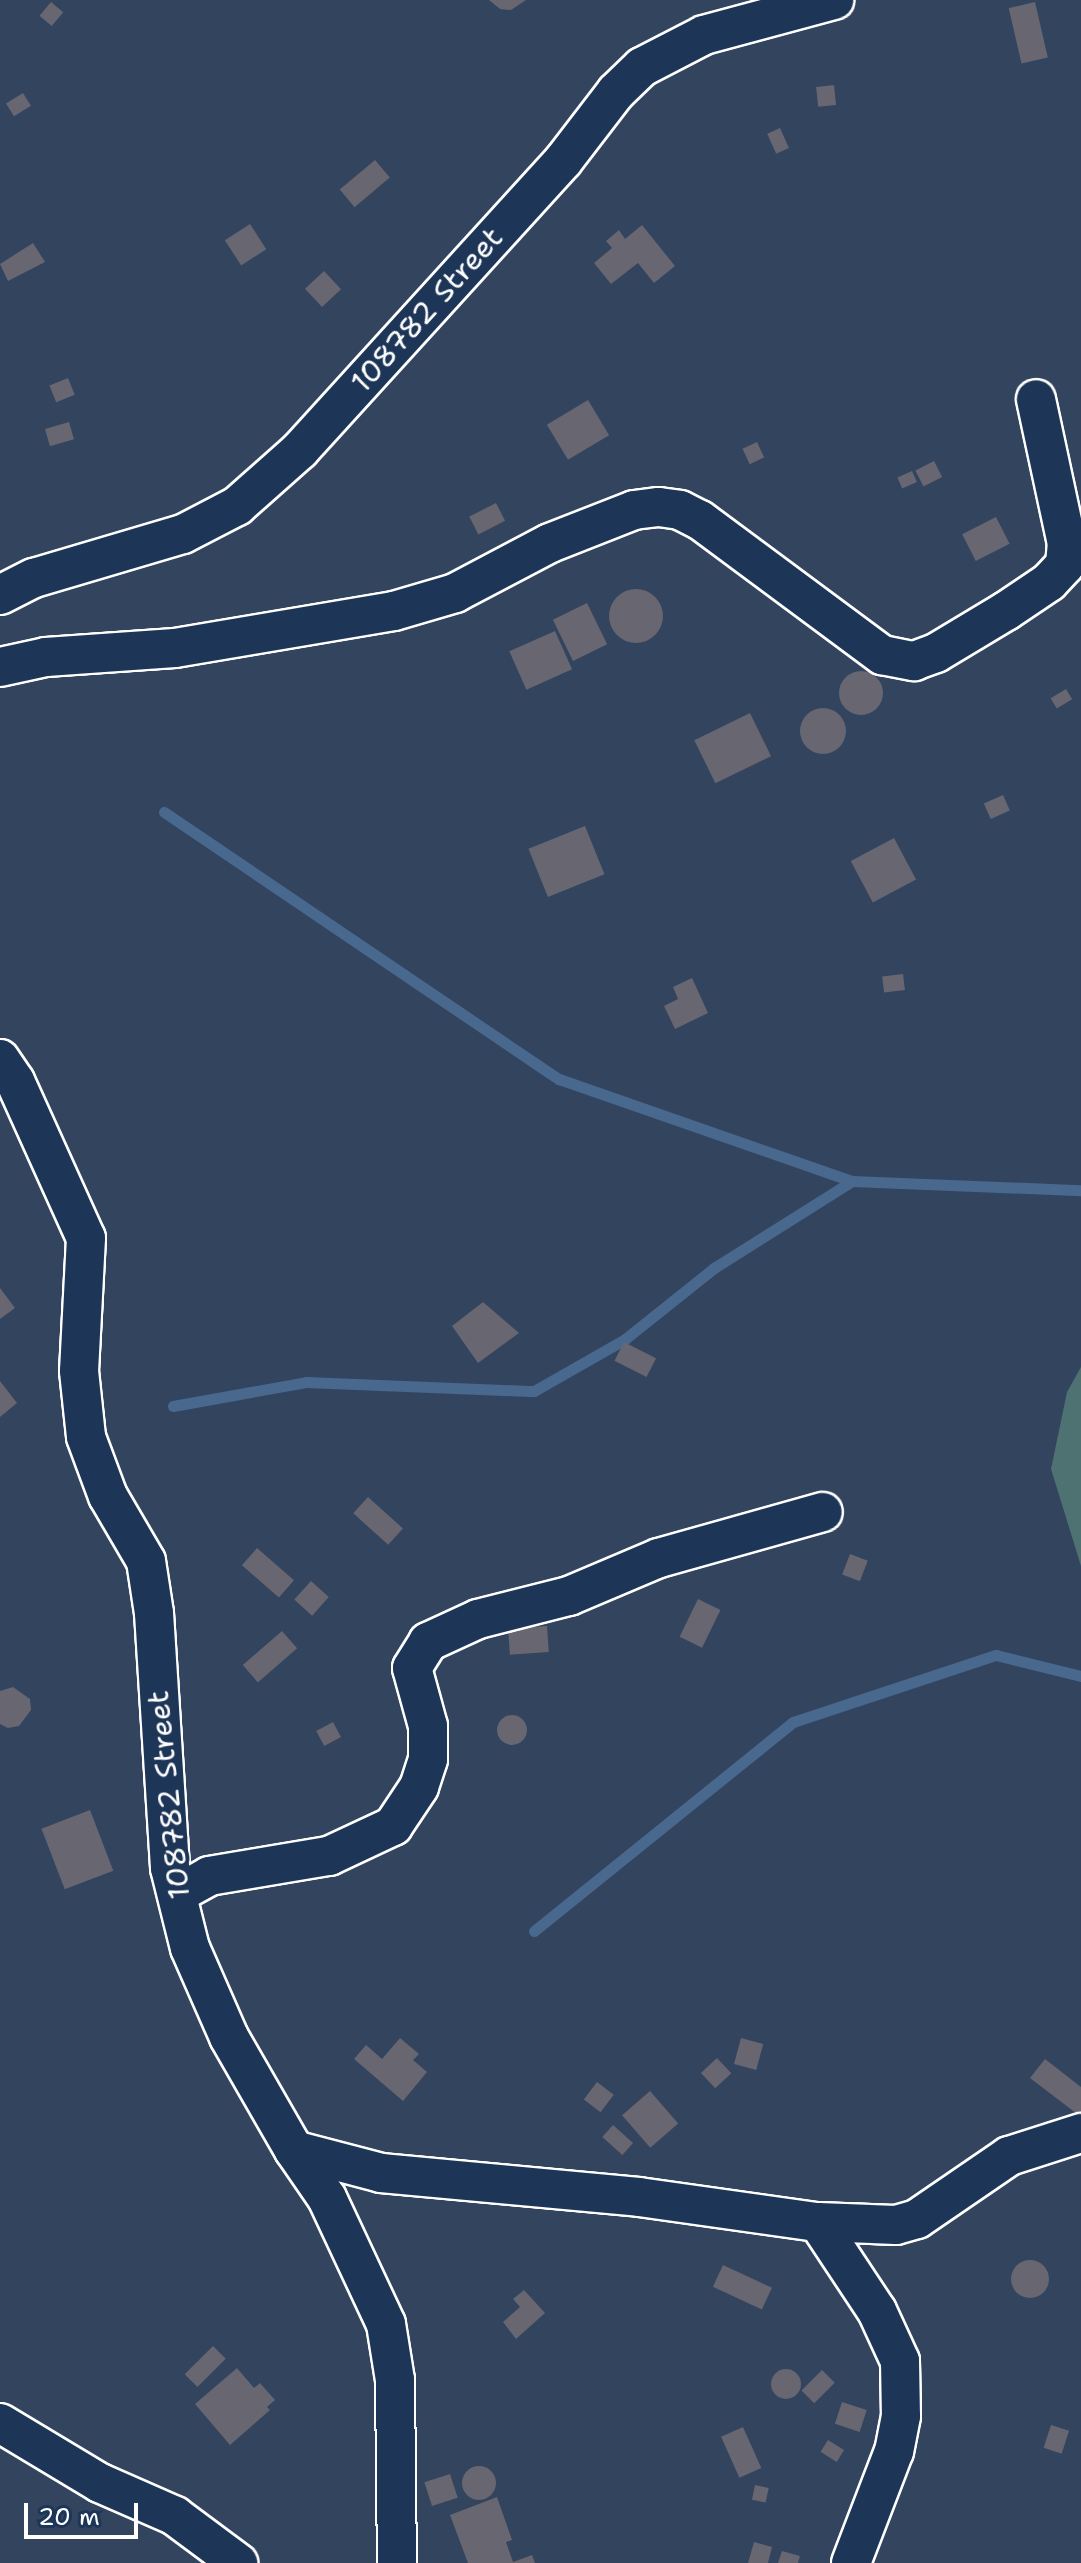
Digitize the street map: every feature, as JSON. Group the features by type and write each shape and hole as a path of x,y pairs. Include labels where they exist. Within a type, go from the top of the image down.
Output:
{"street":[{"name":"108782 Street","path":"0,595 34,578 183,534 237,506 300,450 563,161 616,92 642,67 704,35 834,0"},
{"path":"0,667 46,657 175,648 394,611 464,589 550,543 634,510 659,507 680,510 700,520 882,655 914,661 936,653 1006,611 1049,582 1065,565 1067,544 1036,399"},
{"name":"108782 Street","path":"0,1059 15,1081 86,1238 79,1371 86,1437 108,1496 146,1561 154,1613 170,1868 190,1948 229,2037 294,2150 327,2198 386,2324 395,2380 397,2563"},
{"path":"177,1894 209,1876 329,1856 393,1826 419,1787 428,1759 428,1726 412,1668 428,1642 478,1619 569,1596 659,1558 823,1512"},
{"path":"294,2150 381,2173 639,2197 818,2222 908,2223 1009,2156 1081,2133"},
{"path":"818,2222 877,2311 900,2361 901,2416 894,2451 851,2563"},
{"path":"0,2423 100,2483 175,2516 238,2563"}],"green space":[{"path":"1081,1367 1081,1566 1051,1469 1067,1392"}],"building":[{"path":"489,0 526,0 511,10 500,9"},
{"path":"51,2 63,12 52,26 39,16"},
{"path":"1035,2 1048,58 1022,64 1009,8"},
{"path":"834,85 836,105 818,107 816,87"},
{"path":"23,93 31,106 14,116 6,104"},
{"path":"780,128 789,148 776,154 767,134"},
{"path":"375,160 390,178 355,207 340,190"},
{"path":"250,224 266,249 241,265 225,240"},
{"path":"642,225 675,266 654,283 638,263 611,284 594,263 612,248 606,241 619,230 625,239"},
{"path":"33,243 45,262 8,281 0,264"},
{"path":"324,271 341,289 322,307 305,289"},
{"path":"68,378 75,395 56,402 49,385"},
{"path":"588,400 609,435 568,460 547,425"},
{"path":"69,422 74,439 50,446 45,429"},
{"path":"757,442 764,457 750,464 742,449"},
{"path":"934,461 942,477 923,487 915,471"},
{"path":"912,471 917,482 902,488 897,478"},
{"path":"496,503 505,521 478,534 469,517"},
{"path":"996,517 1010,544 976,561 962,534"},
{"path":"636,589 655,597 663,616 655,635 636,643 617,635 609,616 617,597"},
{"path":"587,603 607,644 573,661 553,620"},
{"path":"555,631 572,669 526,690 509,651"},
{"path":"861,671 877,677 883,693 877,709 861,715 845,709 839,693 845,677"},
{"path":"1066,689 1072,699 1057,709 1051,698"},
{"path":"823,708 839,715 846,731 839,747 823,754 807,747 800,731 807,715"},
{"path":"750,713 771,756 715,783 694,740"},
{"path":"1003,795 1010,811 991,819 984,804"},
{"path":"585,826 604,874 548,897 528,849"},
{"path":"894,838 916,879 873,903 851,861"},
{"path":"903,974 905,990 884,992 882,977"},
{"path":"692,978 708,1013 675,1029 664,1006 678,999 673,987"},
{"path":"0,1288 15,1308 0,1319"},
{"path":"483,1302 519,1333 478,1363 452,1326"},
{"path":"624,1342 656,1358 647,1377 614,1361"},
{"path":"0,1381 17,1403 0,1417"},
{"path":"368,1497 403,1528 388,1545 353,1513"},
{"path":"257,1548 294,1580 279,1598 242,1565"},
{"path":"850,1554 868,1561 860,1581 842,1575"},
{"path":"311,1581 329,1597 312,1616 294,1600"},
{"path":"698,1599 720,1610 702,1648 680,1637"},
{"path":"547,1626 549,1652 510,1655 508,1629"},
{"path":"282,1631 297,1648 258,1682 243,1665"},
{"path":"13,1687 30,1699 31,1710 19,1726 8,1728 0,1724 0,1691"},
{"path":"512,1715 523,1719 527,1730 523,1741 512,1745 501,1741 497,1730 501,1719"},
{"path":"333,1722 341,1737 324,1746 316,1731"},
{"path":"90,1810 113,1871 65,1889 41,1829"},
{"path":"400,2038 419,2054 413,2060 427,2072 403,2101 354,2059 366,2045 382,2059"},
{"path":"741,2038 763,2044 756,2070 734,2064"},
{"path":"717,2058 731,2073 715,2088 701,2073"},
{"path":"1045,2059 1081,2087 1081,2117 1030,2078"},
{"path":"597,2082 614,2095 601,2112 584,2100"},
{"path":"650,2091 678,2123 650,2148 622,2115"},
{"path":"613,2125 633,2143 622,2155 602,2137"},
{"path":"1030,2260 1043,2266 1049,2279 1043,2292 1030,2298 1017,2292 1011,2279 1017,2266"},
{"path":"723,2265 772,2288 762,2310 713,2287"},
{"path":"524,2290 545,2313 516,2339 503,2322 520,2307 513,2299"},
{"path":"213,2346 226,2359 197,2387 185,2374"},
{"path":"237,2368 254,2388 260,2383 275,2400 267,2407 270,2410 230,2445 195,2404"},
{"path":"786,2369 796,2374 801,2384 796,2394 786,2399 776,2394 771,2384 776,2374"},
{"path":"822,2370 835,2383 814,2403 801,2391"},
{"path":"842,2402 867,2410 860,2432 835,2424"},
{"path":"1051,2425 1069,2431 1062,2454 1044,2448"},
{"path":"743,2427 761,2468 739,2478 721,2437"},
{"path":"828,2440 844,2450 837,2462 821,2452"},
{"path":"479,2466 491,2471 496,2483 491,2495 479,2500 467,2495 462,2483 467,2471"},
{"path":"450,2474 458,2498 432,2506 424,2482"},
{"path":"755,2485 769,2488 766,2503 752,2500"},
{"path":"497,2497 512,2540 506,2542 513,2562 532,2555 535,2563 468,2563 450,2515"},
{"path":"754,2542 772,2547 768,2563 748,2563"},
{"path":"782,2551 800,2556 798,2563 778,2563"}],"waterway":[{"path":"164,812 559,1079 852,1181 1081,1190"},
{"path":"173,1406 306,1382 534,1391 625,1339 714,1268 852,1181"},
{"path":"534,1931 793,1722 996,1655 1081,1676"}]}
